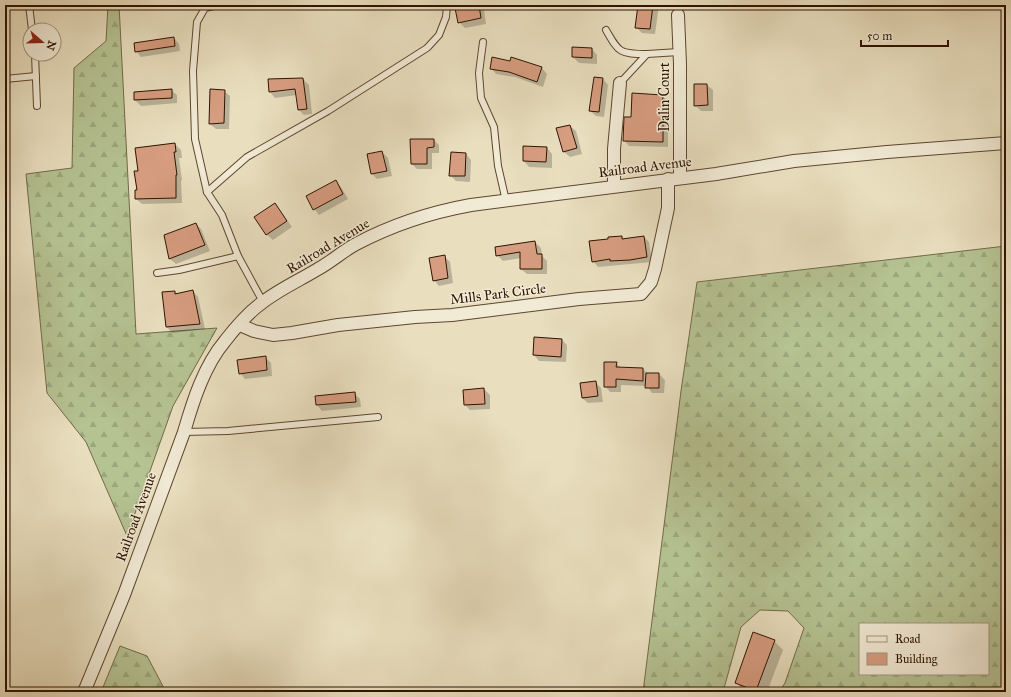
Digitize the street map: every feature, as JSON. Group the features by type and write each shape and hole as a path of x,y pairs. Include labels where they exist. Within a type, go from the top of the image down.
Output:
{"street":[{"name":"Dalin Court","path":"674,179 680,64 678,15"},
{"path":"614,186 614,149 620,83"},
{"name":"Railroad Avenue","path":"84,692 124,595 184,432 190,411 209,366 224,342 263,302 355,245 380,232 450,209 674,179 794,161 1006,142"},
{"name":"Mills Park Circle","path":"240,325 254,331 273,335 338,325 415,317 452,316 563,301 641,294 651,282 655,269 674,179"}],"lane":[{"path":"29,5 31,22"},
{"path":"218,5 205,8 197,22 193,71 195,139 207,192 222,215 238,256 263,302"},
{"path":"207,192 247,157 328,111 427,48 440,35 446,18 447,5"},
{"path":"606,30 616,48 623,53 647,54 679,52"},
{"path":"483,42 479,73 481,98 494,128 498,166 506,201"},
{"path":"620,83 647,54"},
{"path":"35,62 37,106"},
{"path":"5,79 36,76"},
{"path":"156,273 179,270 238,256"},
{"path":"184,432 228,431 378,417"}],"green space":[{"path":"108,5 119,5 136,334 217,328 173,406 127,536 86,442 47,393 26,174 72,168 74,68 106,41"},
{"path":"6,176 6,462 5,462 5,177"},
{"path":"1006,246 1006,669 1000,692 779,692 785,683 804,628 788,611 760,610 741,627 723,692 643,692 681,391 697,282"},
{"path":"120,646 147,656 166,692 101,692"}],"building":[{"path":"479,5 481,18 458,23 455,8"},
{"path":"638,5 653,5 650,29 635,28"},
{"path":"174,37 175,46 135,52 134,43"},
{"path":"572,47 592,48 592,58 572,57"},
{"path":"492,57 510,61 511,57 542,67 537,82 509,72 490,69"},
{"path":"594,77 603,78 599,112 589,111"},
{"path":"303,78 307,109 298,110 295,89 269,92 268,79"},
{"path":"694,84 707,84 708,105 694,106"},
{"path":"172,89 172,98 134,100 134,92"},
{"path":"210,89 225,90 224,123 209,124"},
{"path":"632,93 663,95 663,142 623,141 624,117 631,117"},
{"path":"570,125 577,148 563,152 556,128"},
{"path":"410,139 434,139 434,147 427,148 427,164 411,164"},
{"path":"175,143 176,152 174,152 177,175 176,198 135,199 135,190 137,190 134,171 138,171 135,148"},
{"path":"523,146 547,147 546,162 523,161"},
{"path":"382,151 387,171 371,174 367,154"},
{"path":"451,152 466,153 465,176 449,176"},
{"path":"336,180 343,194 313,210 306,196"},
{"path":"275,203 287,221 266,235 254,217"},
{"path":"196,223 205,245 169,259 164,235"},
{"path":"622,236 622,239 644,236 647,257 630,260 610,261 610,259 592,262 589,241"},
{"path":"535,241 537,254 542,254 542,269 520,269 520,252 496,256 495,247"},
{"path":"445,255 448,278 433,281 429,258"},
{"path":"193,290 200,324 166,327 162,292 175,291 175,294"},
{"path":"534,337 562,339 561,357 533,355"},
{"path":"266,356 267,370 239,374 237,360"},
{"path":"604,362 617,362 616,367 643,368 643,381 616,379 616,387 604,387"},
{"path":"646,373 659,373 659,388 645,388"},
{"path":"596,381 598,396 582,398 580,383"},
{"path":"484,388 485,404 464,405 463,390"},
{"path":"355,392 356,402 316,405 315,396"},
{"path":"753,632 775,640 756,691 735,683"}]}
